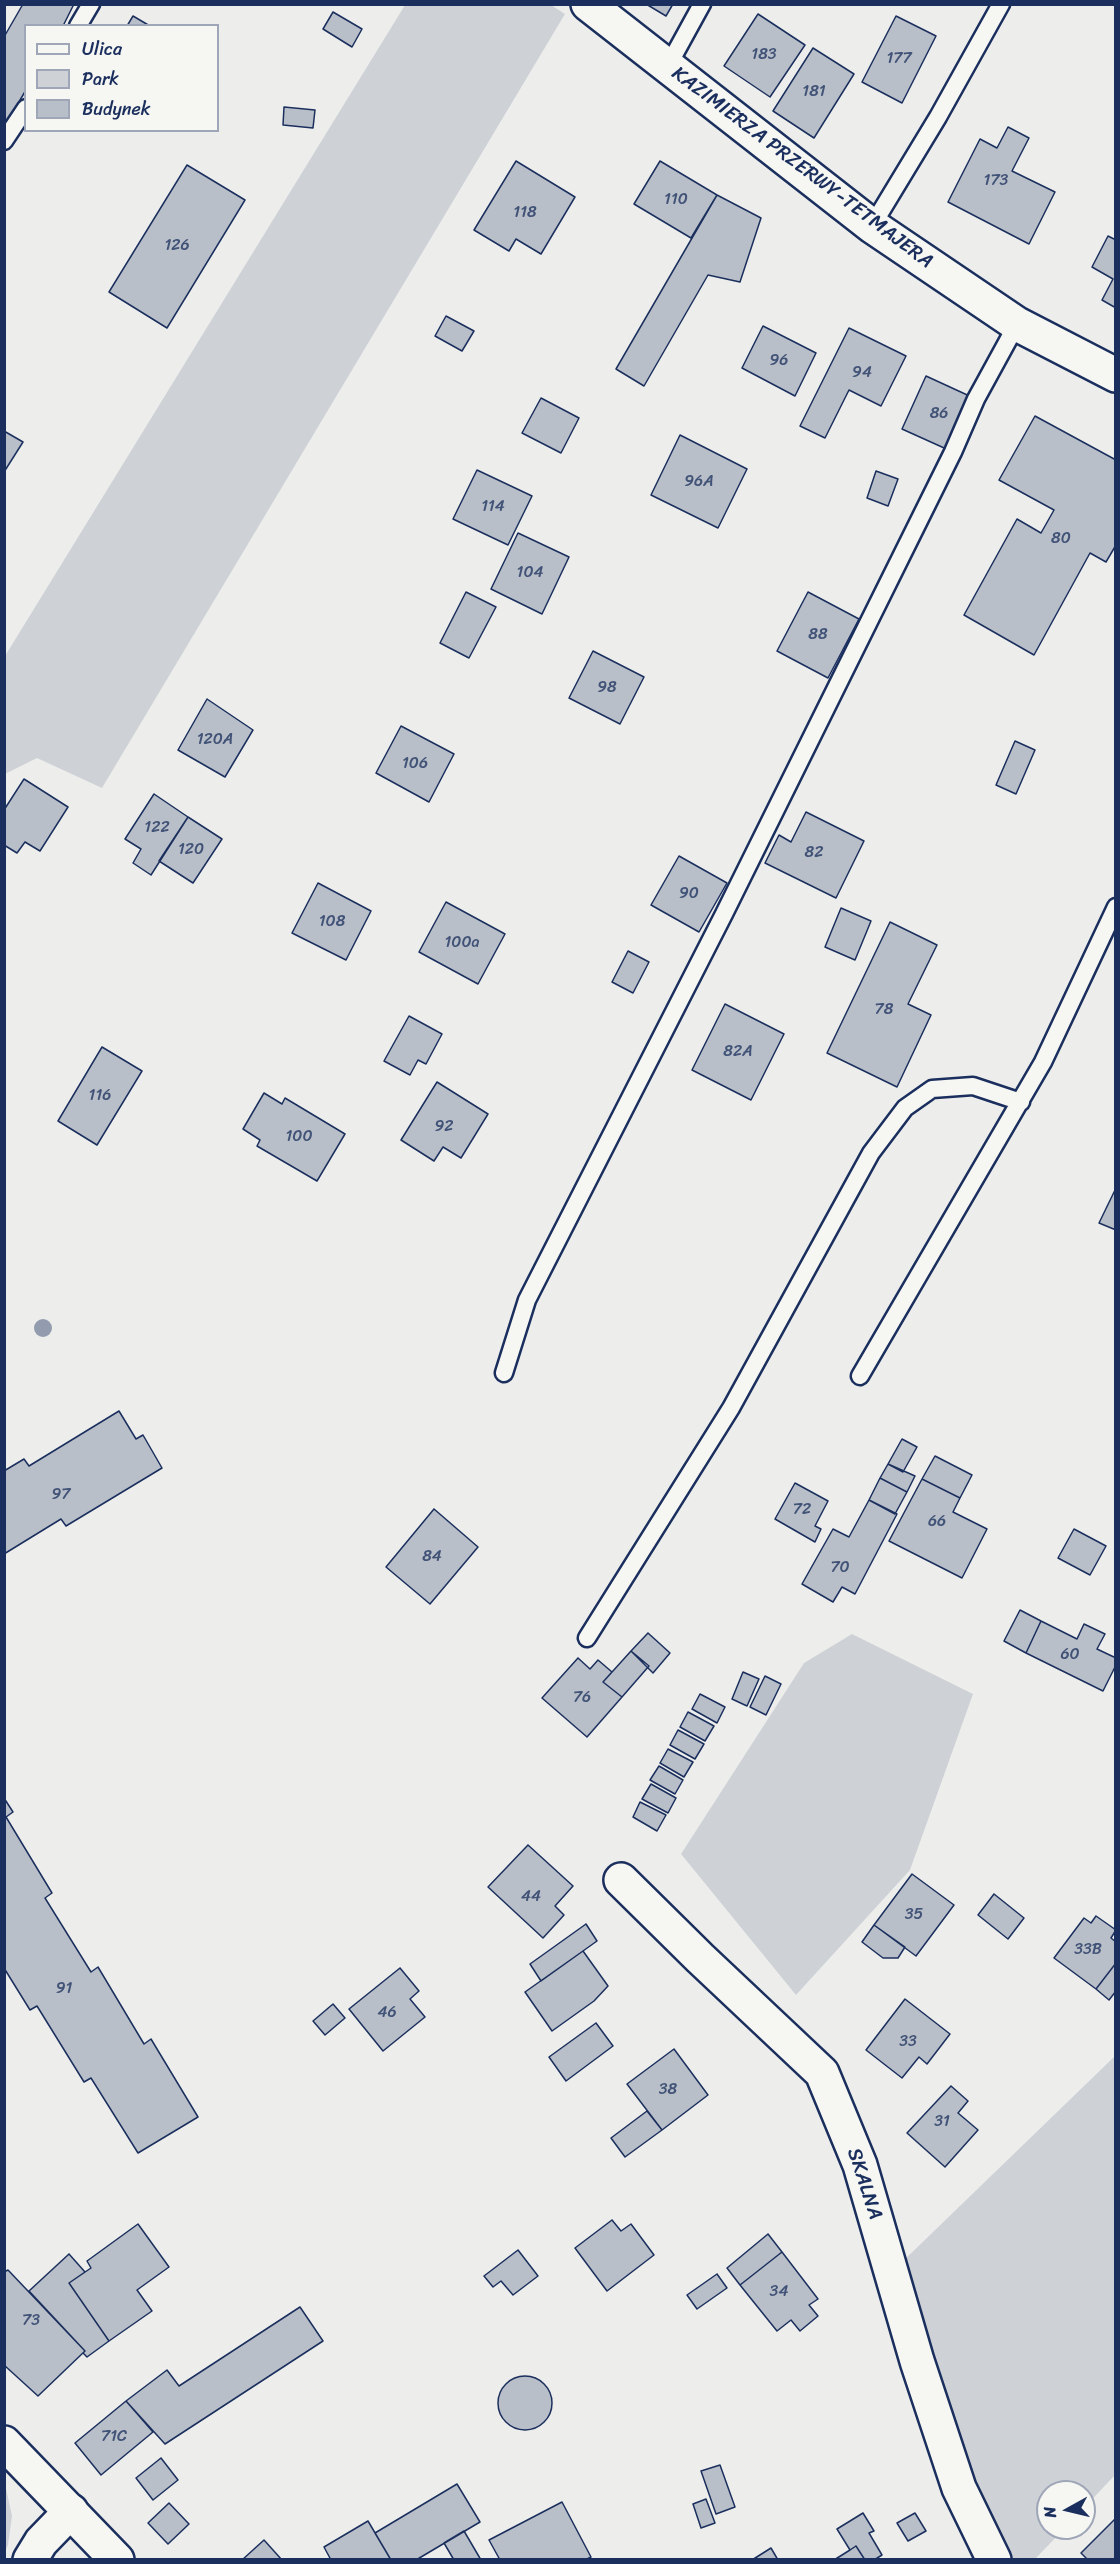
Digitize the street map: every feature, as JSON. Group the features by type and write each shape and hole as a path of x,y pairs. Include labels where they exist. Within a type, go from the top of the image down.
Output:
{"street":[{"name":"KAZIMIERZA PRZERWY-TETMAJERA","path":"588,4 872,226 1017,324 1116,375"},
{"name":"SKALNA","path":"621,1880 822,2073 860,2165 917,2361 959,2488 994,2559"},
{"path":"4,2443 117,2559"},
{"path":"30,2559 40,2542 71,2511"}],"lane":[{"path":"79,24 91,4"},
{"path":"668,66 702,4"},
{"path":"872,226 938,117 1001,4"},
{"path":"4,141 24,111"},
{"path":"504,1373 527,1300 724,914 976,399 1017,324"},
{"path":"860,1376 1043,1062 1116,907"},
{"path":"587,1638 731,1408 871,1153 905,1108 932,1089 973,1086 1021,1102"}],"green space":[{"path":"405,5 551,5 565,14 102,788 37,758 5,774 5,656"},
{"path":"852,1634 973,1694 910,1870 796,1995 681,1854 804,1663"},
{"path":"1115,2056 1115,2475 1096,2495 1096,2480 1036,2480 1036,2540 1053,2540 1035,2559 1005,2559 969,2482 902,2262"},
{"path":"4,2479 12,2516 5,2552"}],"building":[{"path":"23,4 74,4 64,24 24,24 24,93 4,127 4,37"},
{"path":"646,4 673,4 666,16"},
{"path":"333,12 362,29 352,47 323,29"},
{"path":"758,14 805,45 770,97 724,66"},
{"path":"133,16 147,24 128,24"},
{"path":"896,16 936,36 902,103 862,82"},
{"path":"813,48 854,74 814,138 773,111"},
{"path":"284,107 315,110 313,128 283,125"},
{"path":"1008,127 1029,138 1012,171 1055,192 1029,244 948,202 980,139 997,148"},
{"path":"516,161 575,197 541,254 516,239 509,251 474,230"},
{"path":"660,161 717,195 691,238 634,204"},
{"path":"187,165 245,200 167,328 109,292"},
{"path":"717,195 761,218 740,282 708,275 644,386 616,369"},
{"path":"1108,236 1116,240 1116,308 1102,300 1113,279 1092,267"},
{"path":"446,316 474,331 462,351 435,336"},
{"path":"763,326 816,353 795,396 742,368"},
{"path":"849,328 906,356 881,406 849,390 825,438 800,426"},
{"path":"926,376 976,399 953,452 902,429"},
{"path":"541,398 579,418 561,453 522,433"},
{"path":"1035,416 1116,460 1116,545 1106,562 1090,553 1034,655 964,615 1017,519 1041,533 1054,510 999,480"},
{"path":"4,431 23,442 4,472"},
{"path":"680,435 747,469 718,528 651,495"},
{"path":"477,470 532,496 508,545 453,519"},
{"path":"876,471 898,479 888,506 867,498"},
{"path":"518,533 569,557 542,614 491,589"},
{"path":"466,592 496,607 469,658 440,643"},
{"path":"808,592 859,619 828,678 777,651"},
{"path":"593,651 644,677 620,724 569,698"},
{"path":"207,699 253,730 225,777 178,750"},
{"path":"401,726 454,754 429,802 376,773"},
{"path":"1015,741 1035,750 1016,794 996,785"},
{"path":"24,779 68,807 40,851 25,842 17,853 4,845 4,810"},
{"path":"154,794 188,817 151,875 133,863 141,849 125,839"},
{"path":"806,812 864,841 836,898 765,863 779,835 791,842"},
{"path":"188,817 222,839 193,883 159,861"},
{"path":"679,856 727,883 699,932 651,905"},
{"path":"318,883 371,911 346,960 292,933"},
{"path":"446,902 505,934 478,984 419,952"},
{"path":"841,908 871,921 855,960 825,947"},
{"path":"890,922 937,945 908,1004 931,1015 897,1087 827,1053"},
{"path":"628,951 649,962 633,993 612,982"},
{"path":"725,1004 784,1034 751,1100 692,1070"},
{"path":"409,1016 442,1034 426,1064 418,1060 410,1075 384,1061"},
{"path":"102,1047 142,1071 97,1145 58,1121"},
{"path":"437,1082 488,1114 461,1158 443,1147 434,1161 401,1140"},
{"path":"264,1093 282,1104 285,1098 345,1134 317,1181 257,1146 260,1140 243,1129"},
{"path":"1116,1188 1116,1230 1099,1223"},
{"path":"119,1411 136,1439 143,1435 162,1468 66,1526 61,1519 4,1554 4,1471 24,1459 29,1466"},
{"path":"902,1439 917,1447 903,1472 888,1464"},
{"path":"935,1456 972,1475 960,1498 922,1479"},
{"path":"888,1464 915,1476 907,1492 880,1478"},
{"path":"880,1478 907,1492 895,1514 869,1500"},
{"path":"922,1479 960,1498 953,1512 987,1529 962,1578 889,1541"},
{"path":"795,1483 828,1501 815,1526 821,1529 815,1542 775,1519"},
{"path":"869,1500 897,1514 855,1594 842,1587 833,1602 802,1584 833,1529 849,1537"},
{"path":"434,1509 478,1547 430,1604 386,1567"},
{"path":"1074,1529 1106,1546 1090,1575 1058,1558"},
{"path":"1020,1610 1041,1621 1026,1653 1004,1641"},
{"path":"1041,1621 1077,1639 1084,1624 1105,1634 1097,1649 1116,1658 1116,1665 1103,1691 1026,1653"},
{"path":"648,1633 670,1653 653,1673 631,1651"},
{"path":"631,1651 649,1666 622,1697 603,1682"},
{"path":"578,1658 590,1669 598,1660 612,1672 603,1682 622,1697 587,1737 542,1698"},
{"path":"743,1672 759,1679 747,1706 732,1699"},
{"path":"765,1676 781,1684 766,1715 750,1707"},
{"path":"700,1694 725,1707 717,1723 692,1709"},
{"path":"688,1712 714,1726 705,1741 680,1727"},
{"path":"678,1730 704,1744 695,1759 670,1745"},
{"path":"668,1749 693,1762 684,1777 660,1763"},
{"path":"659,1766 683,1780 675,1794 650,1780"},
{"path":"651,1784 676,1798 668,1813 642,1799"},
{"path":"4,1798 13,1812 6,1817 52,1893 45,1898 91,1972 98,1967 144,2044 151,2039 198,2117 138,2153 91,2078 84,2082 37,2006 30,2010 4,1968"},
{"path":"640,1802 666,1815 657,1831 633,1817"},
{"path":"528,1845 573,1886 555,1906 564,1915 543,1938 488,1887"},
{"path":"912,1874 954,1905 916,1956 874,1925"},
{"path":"994,1894 1024,1918 1008,1939 978,1915"},
{"path":"1096,1916 1116,1930 1111,1938 1116,1942 1116,1963 1096,1989 1054,1958 1084,1918 1091,1923"},
{"path":"586,1924 597,1941 541,1981 530,1964"},
{"path":"874,1925 905,1947 898,1958 883,1958 862,1942"},
{"path":"583,1951 608,1986 594,2001 552,2031 525,1992"},
{"path":"1116,1963 1116,1991 1109,2000 1096,1989"},
{"path":"400,1968 419,1991 410,1999 425,2017 383,2051 349,2009"},
{"path":"905,1999 950,2034 927,2064 919,2057 902,2078 866,2050"},
{"path":"333,2004 345,2018 325,2035 313,2021"},
{"path":"596,2023 613,2046 566,2081 549,2057"},
{"path":"674,2049 708,2095 662,2130 627,2084"},
{"path":"951,2086 968,2101 958,2113 978,2130 945,2167 907,2133"},
{"path":"647,2111 662,2130 625,2157 611,2138"},
{"path":"612,2220 621,2231 631,2224 654,2255 607,2291 575,2248"},
{"path":"138,2224 169,2267 137,2290 152,2311 109,2341 69,2283 91,2268 87,2261"},
{"path":"768,2234 782,2252 740,2285 727,2268"},
{"path":"518,2250 538,2276 513,2295 501,2281 493,2287 484,2276"},
{"path":"782,2252 818,2299 809,2305 818,2316 800,2331 791,2320 777,2331 740,2285"},
{"path":"69,2254 85,2272 69,2283 109,2341 87,2357 83,2353 85,2351 29,2291"},
{"path":"8,2270 85,2351 38,2396 4,2365 4,2272"},
{"path":"717,2274 727,2288 697,2309 687,2295"},
{"path":"300,2307 323,2341 165,2444 126,2401 167,2370 179,2386"},
{"path":"525,2376 535,2378 544,2384 550,2393 552,2403 550,2413 544,2422 535,2428 525,2430 515,2428 506,2422 500,2413 498,2403 500,2393 506,2384 515,2378"},
{"path":"126,2401 153,2432 101,2475 75,2443"},
{"path":"161,2458 178,2480 153,2500 136,2478"},
{"path":"720,2465 735,2507 716,2514 701,2471"},
{"path":"457,2484 480,2522 416,2560 391,2560 375,2533"},
{"path":"706,2499 715,2523 701,2528 693,2504"},
{"path":"562,2502 591,2557 585,2560 500,2560 489,2540"},
{"path":"169,2503 189,2524 168,2544 148,2523"},
{"path":"863,2513 874,2531 869,2533 882,2555 874,2560 865,2560 856,2546 850,2550 837,2529"},
{"path":"915,2513 926,2531 908,2541 897,2523"},
{"path":"1116,2518 1116,2560 1088,2560 1081,2553"},
{"path":"368,2521 391,2560 331,2560 324,2547"},
{"path":"464,2531 481,2560 454,2560 444,2543"},
{"path":"264,2540 282,2560 242,2560"},
{"path":"856,2546 865,2560 834,2560 850,2550"},
{"path":"771,2548 778,2560 752,2560"}]}
